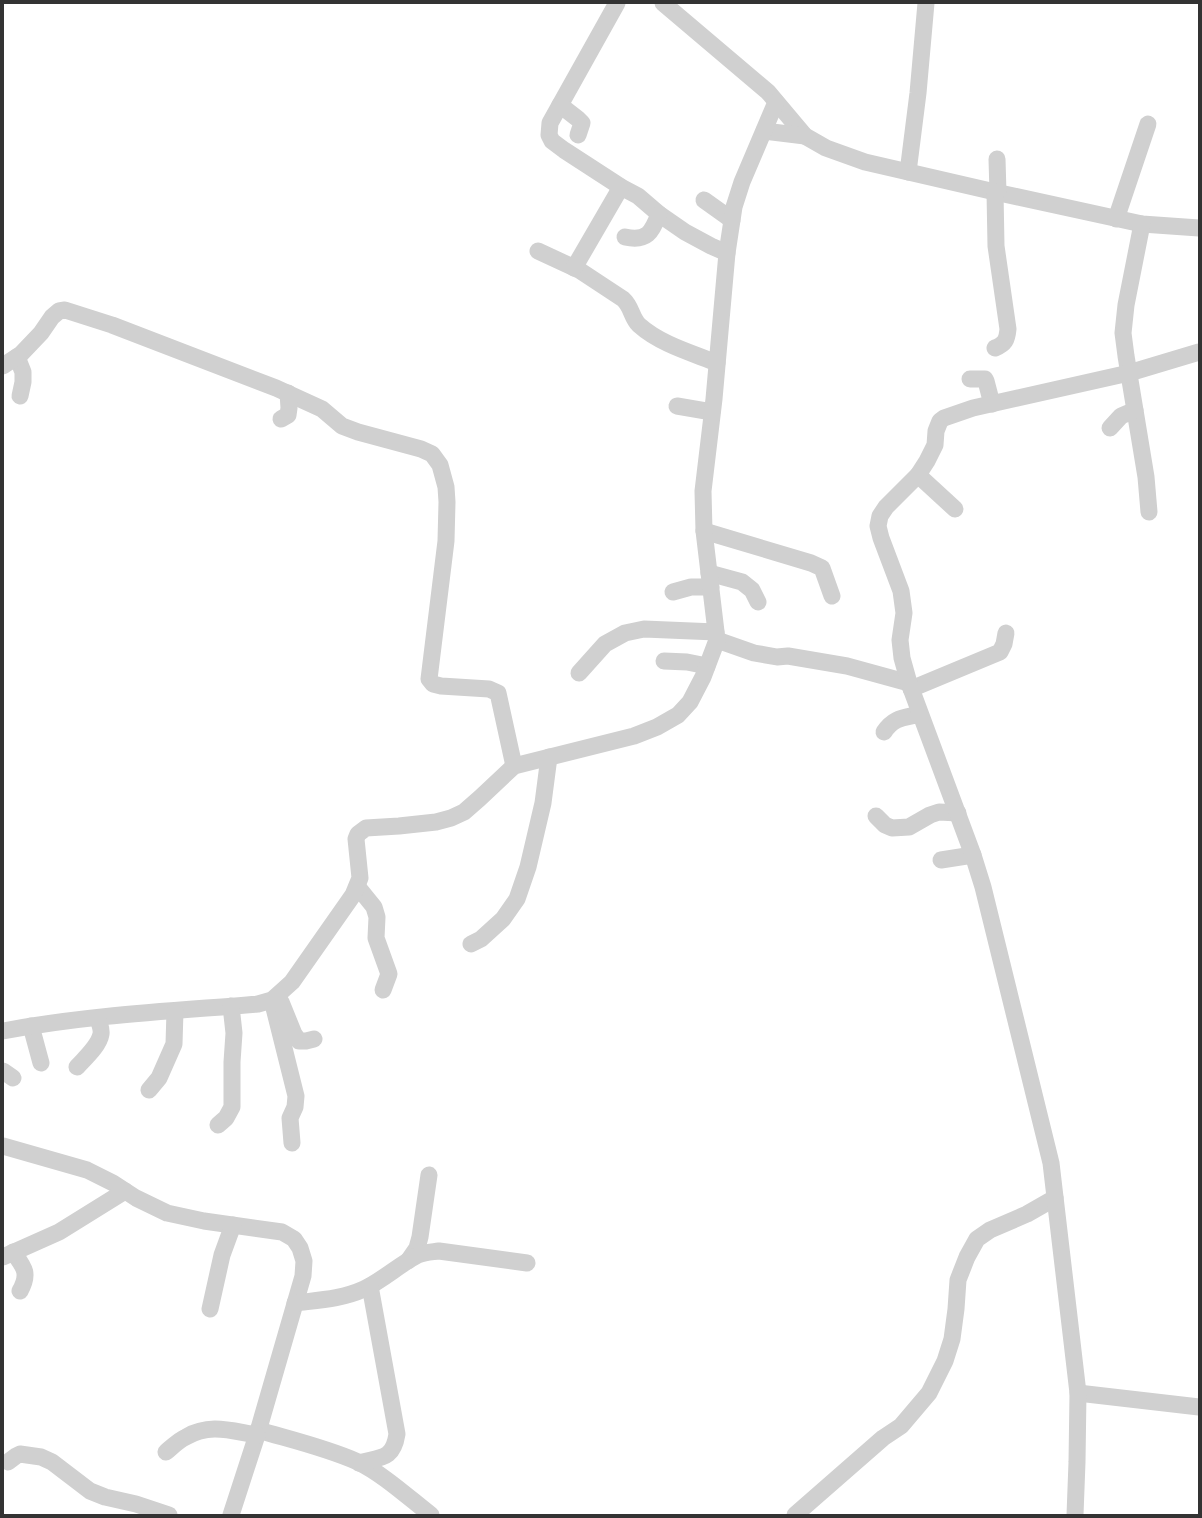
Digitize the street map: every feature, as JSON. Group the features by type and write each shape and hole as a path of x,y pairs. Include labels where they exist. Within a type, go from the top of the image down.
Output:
{"street":[{"path":"617,3 550,123 549,135 552,141 578,160 638,196 659,214 685,232 727,253"},
{"path":"908,172 918,93 926,3"},
{"path":"665,4 768,92 805,136 826,148 859,159 908,172 1116,219 1142,224 1199,228"},
{"path":"3,1031 30,1026 98,1018 258,1004 275,997 292,982 353,895 360,878 356,839 358,834 366,828 436,822 451,818 464,812 514,766 634,736 658,727 678,715 690,702 707,666 716,636 704,531 703,491 727,253 734,207 742,182 752,155 776,102"},
{"path":"560,105 582,123 578,135"},
{"path":"1116,219 1148,124"},
{"path":"764,131 805,136"},
{"path":"995,348 1002,345 1007,339 1008,329 996,246 997,159"},
{"path":"574,268 621,187"},
{"path":"704,200 732,220"},
{"path":"625,237 634,239 641,238 649,234 654,228 659,214"},
{"path":"1142,224 1126,305 1123,333 1146,477 1149,512"},
{"path":"538,251 574,268 623,299 628,303 634,318 650,333 717,363"},
{"path":"3,366 17,356 41,333 52,317 59,311 66,310 288,393 322,409 342,426 358,432 421,449 432,454 440,465 446,487 447,502 446,541 429,678 434,684 441,686 488,689 498,693 514,766"},
{"path":"1075,1515 1078,1393 1051,1163 983,887 973,854 910,686 902,658 900,640 904,613 901,591 878,526 880,516 886,507 918,475 934,444 936,431 940,421 944,418 992,404 1129,373 1199,352"},
{"path":"17,356 23,372 23,382 20,396"},
{"path":"970,379 985,379 992,404"},
{"path":"281,420 288,415 288,393"},
{"path":"677,406 712,412"},
{"path":"1110,428 1121,416 1135,410"},
{"path":"918,475 955,509"},
{"path":"704,531 811,563 822,568 832,596"},
{"path":"673,592 710,580 742,582 752,590 758,602"},
{"path":"579,673 605,644 626,633 644,629 716,636 754,653 777,657 788,656 846,666 910,686 1000,652 1004,644 1006,633"},
{"path":"664,661 687,662 707,666"},
{"path":"884,732 889,724 894,721 920,714"},
{"path":"471,944 481,939 503,919 517,899 528,867 543,803 550,757"},
{"path":"876,816 885,825 892,828 909,827 930,815 939,812 958,813"},
{"path":"941,860 973,854"},
{"path":"357,886 374,907 377,916 376,938 389,974 383,990"},
{"path":"275,997 299,1041 314,1039"},
{"path":"275,997 296,1096 295,1107 290,1118 292,1143"},
{"path":"218,1125 226,1118 232,1107 234,1032 230,1006"},
{"path":"149,1090 159,1078 174,1044 175,1011"},
{"path":"77,1067 88,1056 101,1033 98,1018"},
{"path":"30,1026 41,1063"},
{"path":"3,1146 87,1170 136,1198 167,1212 204,1222 282,1232 294,1239 300,1248 304,1261 303,1276 257,1433 231,1515"},
{"path":"408,1261 417,1248 420,1237 429,1175"},
{"path":"20,1291 25,1282 24,1268 8,1255 59,1232 125,1191"},
{"path":"795,1515 883,1438 901,1426 929,1393 945,1361 952,1339 958,1280 967,1257 977,1239 990,1230 1027,1214 1055,1198"},
{"path":"210,1309 222,1255 233,1226"},
{"path":"295,1303 335,1299 364,1289 419,1255 439,1251 527,1263"},
{"path":"359,1463 389,1455 395,1446 397,1434 370,1286"},
{"path":"1078,1393 1199,1407"},
{"path":"166,1452 185,1437 199,1431 213,1428 257,1433 319,1448 359,1463 378,1474 431,1515"},
{"path":"8,1462 20,1454 41,1457 52,1462 90,1491 106,1497 121,1508 136,1504 169,1515"}]}
